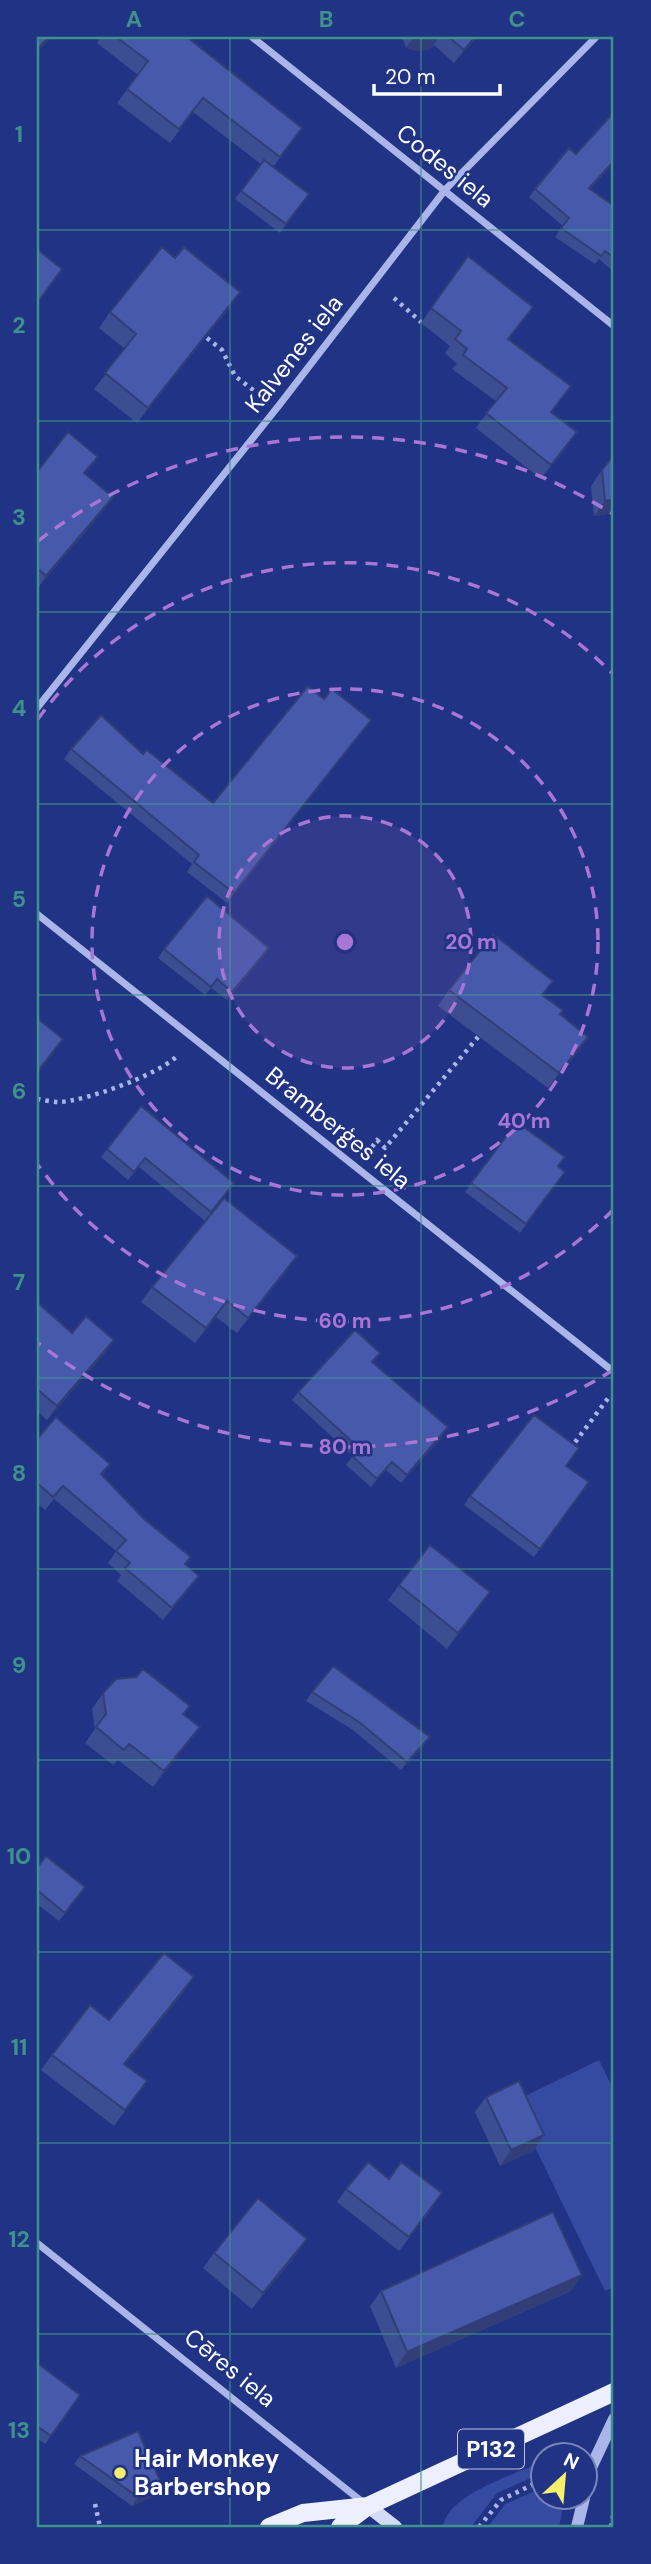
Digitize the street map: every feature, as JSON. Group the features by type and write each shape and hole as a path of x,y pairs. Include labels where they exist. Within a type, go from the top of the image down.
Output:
{"main road":[{"name":"P132","path":"340,2527 368,2506 614,2392"},
{"name":"P132","path":"269,2527 303,2513 368,2506"},
{"name":"Cēres iela","path":"368,2506 395,2527"}],"street":[{"name":"Codes iela","path":"252,37 614,326"},
{"name":"Kalvenes iela","path":"37,708 277,408 445,190 596,37"},
{"name":"Bramberģes iela","path":"37,914 614,1372"},
{"name":"Cēres iela","path":"37,2243 368,2506"},
{"path":"598,2453 614,2418"}],"path":[{"path":"374,282 421,321"},
{"path":"207,338 222,350 236,376 277,408"},
{"path":"356,1167 377,1140 386,1147 478,1037"},
{"path":"37,1100 60,1102 165,1068"},
{"path":"567,1452 614,1391"},
{"path":"479,2527 501,2500 528,2487"},
{"path":"95,2504 100,2527"},
{"path":"611,2527 614,2511"}],"shaded area":[{"path":"599,2060 614,2091 614,2287 605,2291 513,2102"},
{"path":"528,2468 528,2479 497,2493 471,2527 443,2527 447,2515 456,2505 469,2495"},
{"path":"528,2494 528,2512 562,2512 559,2527 488,2527 505,2504"}],"building":[{"path":"37,37 49,37 37,49"},
{"path":"116,37 187,37 302,128 280,157 203,98 179,129 127,89 148,61"},
{"path":"449,37 475,37 464,50"},
{"path":"614,112 614,161 589,188 614,206 614,258 605,251 601,256 561,228 569,218 535,189 569,148 576,154"},
{"path":"264,160 309,194 286,224 241,191"},
{"path":"162,247 175,258 184,247 240,292 148,408 105,373 136,334 110,312"},
{"path":"37,249 62,269 37,303"},
{"path":"468,256 533,307 508,339 571,386 551,412 577,432 551,465 486,413 507,388 463,355 467,349 455,339 461,331 431,308"},
{"path":"68,432 98,457 84,473 113,497 46,576 37,568 37,472"},
{"path":"614,455 614,499 605,501 602,470"},
{"path":"308,686 324,699 332,689 371,720 234,893 194,862 199,855 71,749 101,715 143,754 147,750 213,803"},
{"path":"207,896 269,948 232,992 217,979 211,987 164,949"},
{"path":"493,934 553,981 542,995 563,1010 560,1014 588,1037 559,1073 449,990"},
{"path":"37,1018 63,1039 37,1072"},
{"path":"141,1106 234,1183 211,1212 145,1158 134,1172 107,1149"},
{"path":"517,1122 565,1157 558,1166 565,1172 526,1224 471,1183"},
{"path":"224,1198 297,1256 248,1318 227,1301 206,1328 152,1287"},
{"path":"37,1302 72,1333 86,1316 114,1340 57,1406 37,1389"},
{"path":"355,1330 380,1353 372,1362 448,1427 407,1475 392,1462 377,1479 352,1456 359,1448 298,1392"},
{"path":"534,1415 579,1448 566,1466 589,1482 540,1549 470,1496"},
{"path":"56,1417 110,1464 101,1474 144,1519 191,1557 185,1564 199,1576 172,1608 125,1568 130,1563 116,1551 126,1540 63,1486 53,1497 37,1483 37,1439"},
{"path":"430,1545 490,1592 458,1633 399,1585"},
{"path":"333,1666 430,1737 407,1762 359,1722 312,1692"},
{"path":"143,1669 190,1706 183,1714 200,1727 164,1771 129,1744 124,1750 96,1727 106,1714 103,1693 116,1679 136,1677"},
{"path":"46,1856 85,1887 65,1913 37,1890 37,1868"},
{"path":"164,1953 194,1977 124,2064 147,2081 125,2110 52,2055 90,2005 109,2020"},
{"path":"519,2081 544,2135 511,2150 486,2097"},
{"path":"368,2162 389,2179 401,2162 442,2193 409,2237 346,2189"},
{"path":"258,2198 307,2239 263,2293 214,2253"},
{"path":"553,2212 582,2275 407,2352 381,2291"},
{"path":"37,2363 80,2395 51,2436 37,2426"},
{"path":"138,2431 163,2487 138,2497 80,2456"}],"place":[{"name":"Hair Monkey Barbershop","path":"120,2473"}]}
